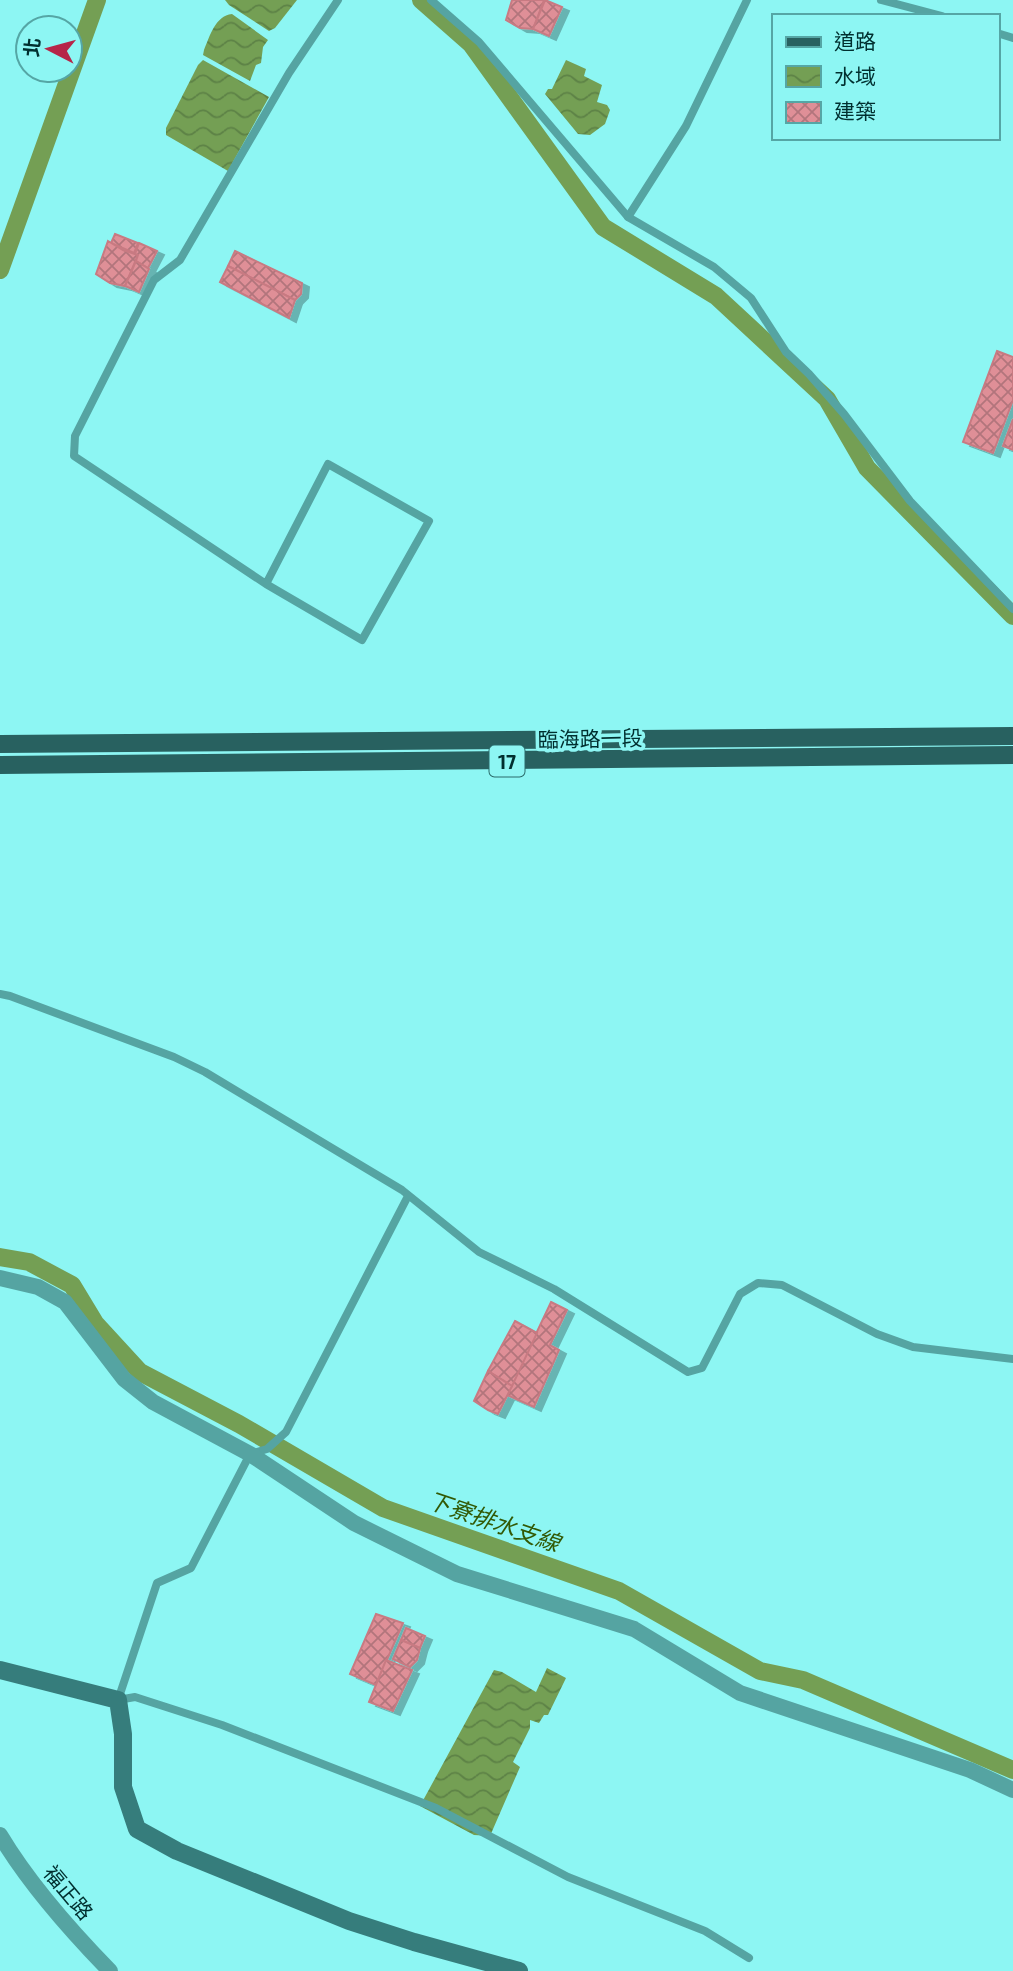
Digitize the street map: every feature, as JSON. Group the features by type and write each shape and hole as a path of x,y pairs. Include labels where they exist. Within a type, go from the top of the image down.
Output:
{"main road":[{"name":"臨海路一段","path":"0,744 1013,736"},
{"name":"臨海路一段","path":"0,765 1013,755"}],"street":[{"path":"0,1278 38,1287 65,1302 124,1379 153,1402 250,1454 354,1523 457,1574 634,1629 740,1693 971,1770 1013,1790"},
{"path":"0,1670 118,1700 123,1734 123,1787 137,1829 177,1851 349,1921 519,1971"},
{"name":"福正路","path":"0,1835 13,1858 110,1971"}],"lane":[{"path":"266,584 328,464 429,521 362,640 266,584 74,456 75,436 154,280 180,260 289,73 338,0"},
{"path":"431,0 479,41 628,217 714,267 751,298 786,352 844,414 910,500 1013,609"},
{"path":"628,217 687,126 747,0"},
{"path":"881,0 934,14"},
{"path":"0,995 10,996 174,1057 205,1072 408,1196 479,1252 554,1289 688,1371 702,1368 740,1294 758,1283 782,1285 877,1334 913,1347 1013,1359"},
{"path":"408,1196 286,1432 267,1449 250,1454 191,1569 157,1583 118,1700 135,1697 222,1726 436,1808 568,1878 705,1931 749,1958"}],"water":[{"path":"225,0 297,0 275,28 269,31"},
{"path":"232,14 268,40 263,47 261,63 256,65 250,81 203,55 217,23 221,18"},
{"path":"203,60 269,97 228,171 166,135 166,128"},
{"path":"566,60 586,69 584,76 602,85 597,102 607,105 610,110 605,124 590,135 578,134 545,94 548,89 552,89"},
{"path":"547,1668 566,1678 548,1715 544,1715 539,1723 530,1720 530,1728 513,1762 520,1767 490,1836 474,1835 420,1806 494,1670 536,1692"}],"building":[{"path":"512,0 544,0 533,29 520,28 506,20"},
{"path":"545,0 562,7 549,36 533,29"},
{"path":"115,234 138,243 134,253 111,243"},
{"path":"108,241 138,255 125,286 110,283 96,274"},
{"path":"139,243 157,251 148,268 136,261 138,255 135,254"},
{"path":"235,251 302,283 301,294 295,300 228,266"},
{"path":"136,261 149,269 139,292 125,286"},
{"path":"228,266 295,300 289,318 220,282"},
{"path":"997,351 1013,357 1013,400 993,453 963,442"},
{"path":"1013,419 1013,450 1003,446"},
{"path":"551,1302 567,1310 550,1345 559,1350 534,1407 507,1395"},
{"path":"515,1321 537,1333 512,1386 488,1371"},
{"path":"488,1371 512,1386 498,1414 474,1401"},
{"path":"376,1614 403,1623 376,1685 350,1674"},
{"path":"406,1628 425,1636 420,1648 401,1640"},
{"path":"401,1640 420,1648 417,1660 410,1667 393,1659"},
{"path":"386,1660 412,1670 393,1711 369,1702"}],"waterway":[{"path":"0,270 97,0"},
{"path":"421,0 471,44 603,227 716,296 827,399 867,468 1013,616"},
{"name":"下寮排水支線","path":"0,1257 29,1262 72,1285 95,1323 140,1372 239,1424 383,1508 619,1591 760,1671 803,1680 1013,1770"}]}
